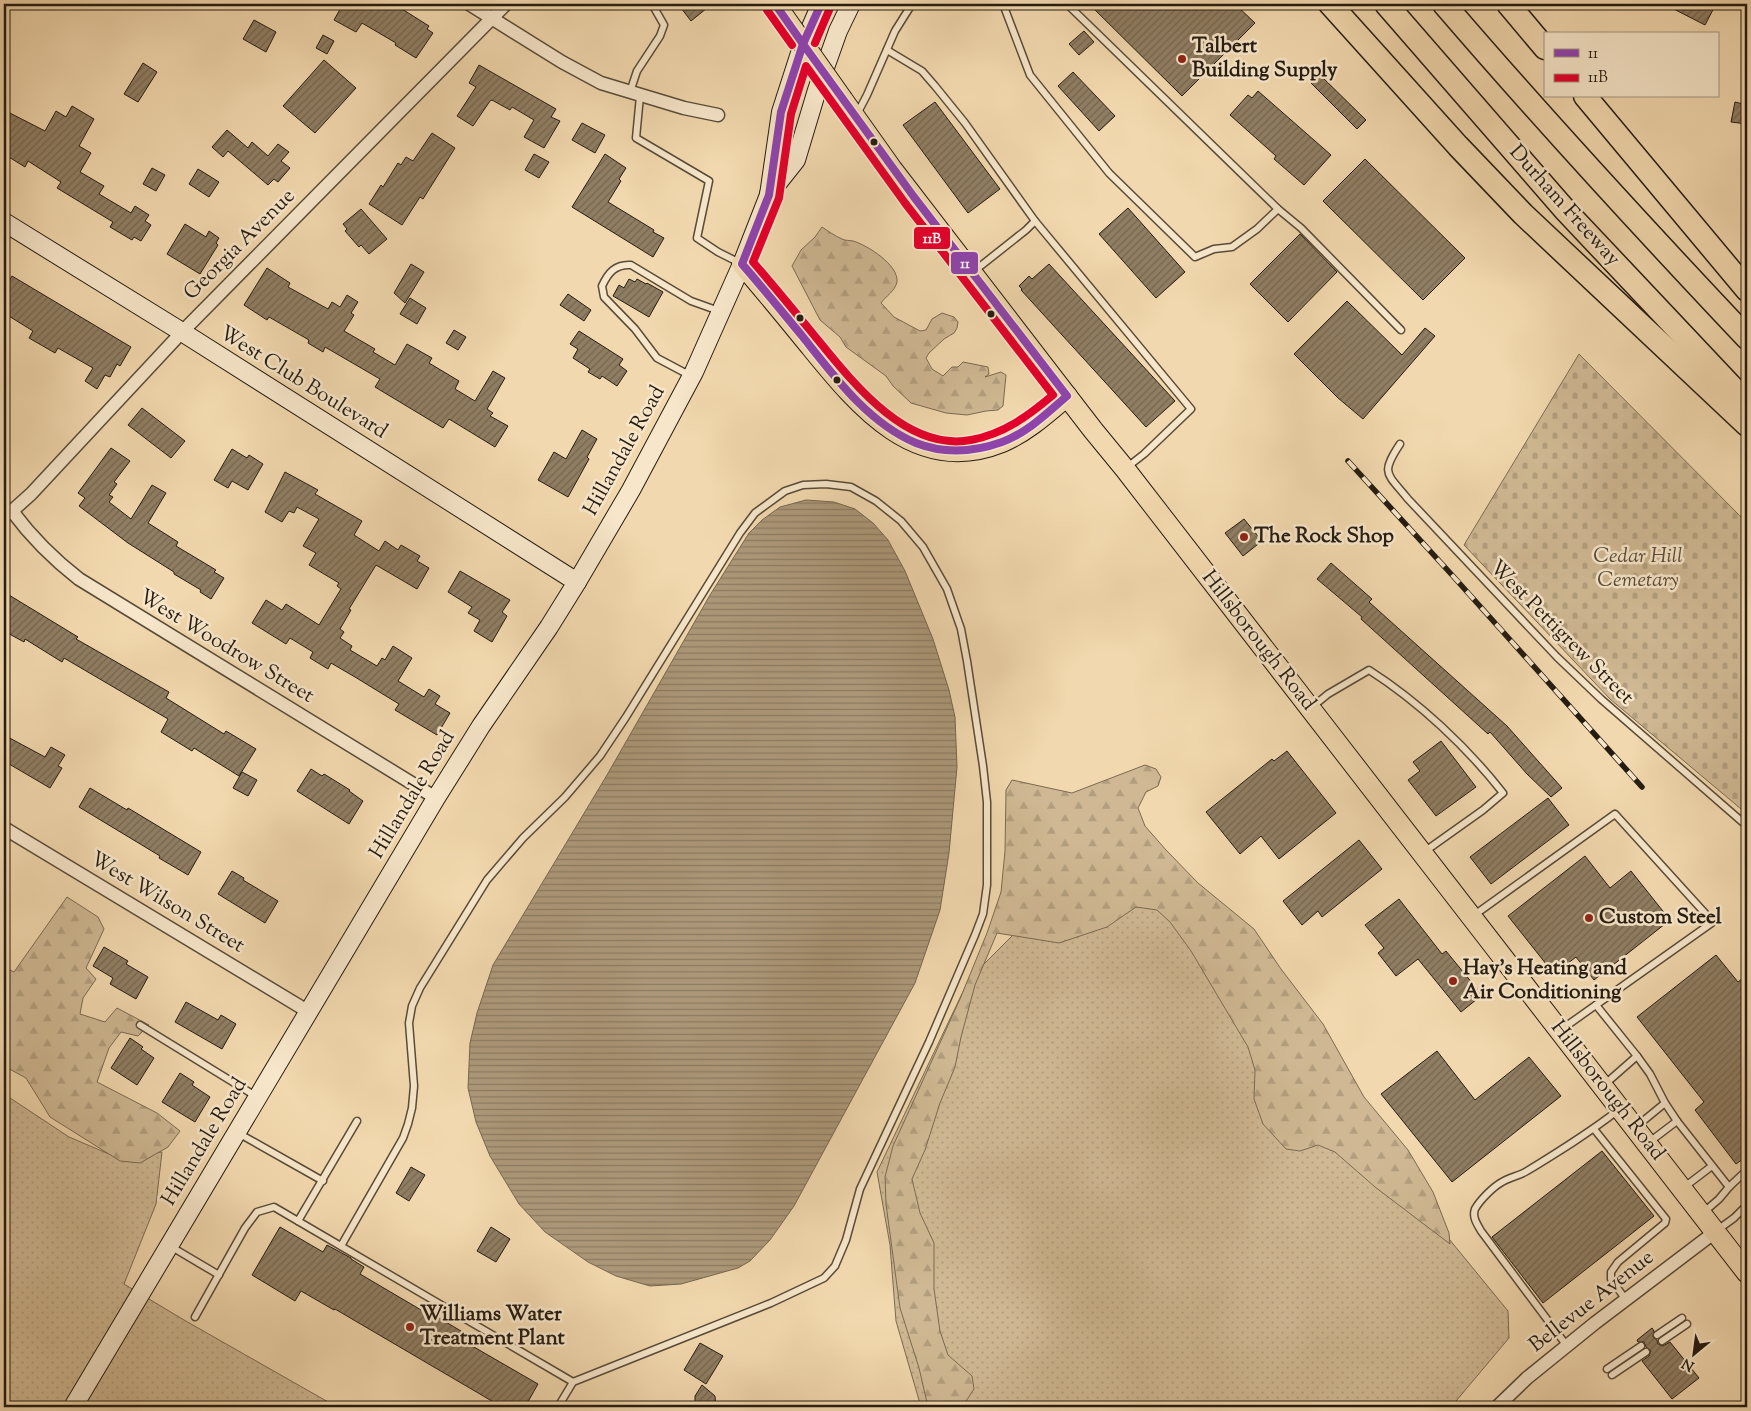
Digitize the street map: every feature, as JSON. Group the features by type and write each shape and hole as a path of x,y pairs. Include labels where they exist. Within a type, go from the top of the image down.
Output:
{"highway":[{"path":"1330,4 1458,146 1523,214 1747,424"},
{"name":"Durham Freeway","path":"1386,4 1566,211 1747,403"},
{"name":"Durham Freeway","path":"1444,4 1572,150 1747,338"},
{"path":"1508,4 1544,47"},
{"path":"1587,98 1747,290"}],"main road":[{"name":"Hillandale Road","path":"73,1407 436,798 481,726 549,627 577,582 631,490 692,376 742,264 769,195 781,112 801,50 821,4"},
{"name":"Hillandale Road","path":"769,195 796,160 817,90 838,31 851,4"},
{"name":"Hillsborough Road","path":"777,5 855,118 972,273 1747,1272"},
{"name":"West Club Boulevard","path":"4,222 182,332 577,582"},
{"path":"742,264 841,384 863,407 898,435 916,443 935,448 962,450 992,445 1030,426 1067,396"}],"street":[{"path":"469,4 562,62 601,83 684,108 718,115"},
{"name":"Georgia Avenue","path":"8,513 30,494 182,332 506,4"},
{"name":"West Woodrow Street","path":"8,513 53,559 79,579 436,798"},
{"name":"West Wilson Street","path":"4,828 309,1012"},
{"name":"Bellevue Avenue","path":"1497,1407 1527,1378 1567,1346 1716,1232"}],"lane":[{"path":"652,4 664,25 660,36 637,71 635,94 636,138 709,181 697,238 718,252 742,264"},
{"path":"855,118 895,31 912,4"},
{"path":"1003,4 1030,75 1109,173 1195,257 1214,250 1232,247 1258,229 1278,209"},
{"path":"1067,4 1278,209 1301,228 1401,330"},
{"path":"887,50 922,71 935,86 965,123 1035,221 1191,409 1144,454 1125,469"},
{"path":"972,273 1035,221"},
{"path":"692,376 662,361 653,353 635,329 604,297 602,286 604,280 621,265 631,265 691,301 721,312"},
{"name":"West Pettigrew Street","path":"1400,444 1388,464 1388,473 1408,499 1582,681 1747,826"},
{"path":"341,1246 403,1138 412,1108 414,1086 410,1023 412,1006 420,988 487,880 523,838 565,797 600,756 740,533 755,513 785,491 802,485 826,484 851,487 876,501 901,521 923,547 947,590 961,630 987,802 987,885 983,914 929,1042 860,1189 846,1240 835,1266 824,1278 771,1303 573,1382 558,1407"},
{"path":"1310,709 1328,694 1369,670 1389,683 1450,734 1480,764 1503,793 1483,810 1423,853"},
{"path":"1472,916 1615,814 1713,922 1560,1031"},
{"path":"1596,1005 1650,1074 1677,1121 1729,1187"},
{"path":"140,1025 258,1097"},
{"path":"1603,1086 1637,1056"},
{"path":"1641,1136 1665,1103"},
{"path":"1567,1346 1481,1231 1474,1218 1474,1213 1486,1196 1502,1182 1522,1175 1594,1129 1620,1109"},
{"path":"298,1221 357,1121"},
{"path":"1641,1136 1677,1121"},
{"path":"1594,1129 1666,1219 1665,1223 1618,1262 1610,1272 1611,1279 1626,1300"},
{"path":"237,1132 323,1181"},
{"path":"1682,1188 1712,1166"},
{"path":"1702,1214 1747,1170"},
{"path":"1716,1232 1747,1205"},
{"path":"195,1317 245,1228 257,1212 274,1207 573,1382"},
{"path":"170,1246 218,1275"},
{"path":"1682,1318 1659,1338 1687,1324"},
{"path":"1607,1368 1641,1346"},
{"path":"1612,1374 1646,1352"}],"green space":[{"path":"822,227 842,239 853,241 874,251 893,269 896,276 896,285 881,303 894,317 920,331 926,330 932,319 942,313 954,317 958,322 954,333 944,339 926,358 932,369 943,376 952,367 958,367 963,362 988,367 989,374 985,377 1001,372 1006,375 1003,406 998,410 967,415 946,413 911,403 893,386 886,376 846,347 840,337 820,320 792,266 801,250 815,237"},
{"name":"Cedar Hill Cemetary","path":"1579,354 1747,523 1747,814 1610,699 1464,545"},
{"path":"1145,765 1156,769 1161,777 1158,786 1146,792 1138,808 1145,826 1198,883 1254,929 1281,969 1323,1024 1364,1097 1408,1150 1433,1192 1449,1233 1450,1244 1375,1187 1335,1152 1318,1145 1300,1151 1286,1149 1263,1124 1254,1099 1255,1070 1248,1047 1191,951 1170,922 1157,910 1136,907 1107,927 1059,943 997,933 975,985 955,1067 940,1103 925,1150 912,1179 920,1213 934,1243 934,1289 940,1331 948,1355 972,1376 974,1389 962,1407 928,1407 919,1368 900,1308 886,1204 885,1177 893,1146 960,999 987,933 1001,892 1005,851 1006,790 1012,780 1072,793"},
{"path":"1164,891 1508,1311 1509,1338 1451,1407 921,1407 896,1321 890,1245 877,1172 969,979 1029,919"},
{"path":"67,897 98,917 104,929 86,968 96,979 83,998 80,1014 105,1022 117,1008 149,1025 138,1036 121,1032 109,1048 97,1082 157,1113 180,1131 168,1147 140,1163 120,1161 50,1117 26,1078 4,1066 4,967 14,972"},
{"path":"4,1094 69,1137 116,1157 162,1152 156,1204 124,1284 337,1407 4,1407"}],"shaded area":[{"path":"806,500 834,502 855,509 873,523 888,540 905,571 933,639 949,690 955,717 957,767 949,853 940,910 915,983 794,1206 770,1240 750,1261 738,1268 681,1284 650,1286 616,1276 588,1262 545,1232 519,1204 490,1156 476,1122 468,1088 470,1043 477,1013 493,965 607,775 710,595 749,533 762,520 780,507"}],"building":[{"path":"343,4 394,4 429,26 427,29 433,33 416,58 395,45 396,43 362,23 356,32 334,20"},
{"path":"678,4 712,4 691,21"},
{"name":"Talbert Building Supply","path":"1089,4 1235,4 1255,23 1182,96"},
{"path":"1664,4 1716,4 1705,25"},
{"path":"254,20 276,32 266,52 243,39"},
{"path":"1084,31 1094,42 1079,55 1069,44"},
{"path":"323,35 334,41 327,54 316,48"},
{"path":"324,60 356,88 315,133 283,106"},
{"path":"143,63 157,72 138,102 124,94"},
{"path":"479,65 556,109 551,117 560,121 544,148 524,137 534,120 512,107 510,110 492,100 473,126 457,116 476,87 469,83"},
{"path":"1073,72 1115,116 1099,131 1058,86"},
{"path":"1318,73 1366,120 1357,129 1309,81"},
{"path":"1258,91 1331,155 1304,185 1274,159 1276,156 1230,115 1248,95 1252,98"},
{"path":"935,102 1000,189 968,213 903,125"},
{"path":"1735,102 1747,105 1747,124 1731,122"},
{"path":"72,106 94,119 79,146 91,153 80,172 104,186 99,194 131,213 135,206 149,215 145,221 151,225 141,241 134,237 132,240 110,227 113,222 57,188 61,182 28,161 25,167 4,154 4,110 45,131 56,111 66,117"},
{"path":"582,123 605,135 595,153 572,140"},
{"path":"227,130 248,148 252,142 268,156 278,144 289,152 281,161 290,168 278,182 274,179 268,185 228,151 223,157 212,147"},
{"path":"432,133 455,148 423,199 420,197 402,225 369,204 381,185 383,187 398,163 401,165 406,157 413,161"},
{"path":"534,154 549,162 539,178 525,170"},
{"path":"605,154 626,168 619,179 621,181 608,202 664,238 653,257 572,207"},
{"path":"1365,159 1465,258 1423,300 1323,201"},
{"path":"152,168 165,175 156,191 143,184"},
{"path":"198,169 219,182 209,197 189,184"},
{"path":"1128,208 1185,272 1156,298 1099,234"},
{"path":"361,209 387,239 369,254 361,245 359,247 345,231 347,229 343,224"},
{"path":"185,224 206,237 209,231 219,238 216,243 218,245 200,274 167,254"},
{"path":"1300,234 1337,272 1288,322 1250,284"},
{"path":"411,264 424,272 405,303 394,293"},
{"path":"1049,264 1175,401 1146,427 1021,290 1019,286 1029,276 1032,279"},
{"path":"267,268 290,283 288,287 328,309 332,302 340,307 347,295 358,302 351,313 354,315 344,331 375,349 373,352 395,365 407,344 432,358 429,363 459,381 455,389 475,401 493,371 505,378 487,409 493,413 490,416 508,426 495,447 449,419 443,428 375,387 380,379 325,347 323,352 308,343 309,340 269,317 267,320 244,305"},
{"path":"12,276 131,347 120,366 117,364 110,377 105,375 97,389 85,381 93,368 58,348 55,353 29,338 33,331 4,313 4,289"},
{"path":"629,279 635,282 637,279 663,292 649,317 613,296 619,285 624,288"},
{"path":"568,294 591,310 584,321 560,305"},
{"path":"410,298 426,308 417,324 400,314"},
{"path":"1347,301 1402,355 1425,328 1435,336 1363,419 1338,398 1294,354"},
{"path":"454,330 466,337 458,350 446,343"},
{"path":"579,331 623,359 619,365 627,371 617,386 602,376 600,379 588,372 590,369 573,358 578,349 570,344"},
{"path":"142,408 185,441 171,458 128,425"},
{"path":"582,430 597,439 587,457 589,459 568,497 538,480 554,452 566,459"},
{"path":"111,448 130,461 114,482 117,484 109,495 113,497 109,502 131,519 152,485 166,493 148,523 178,542 176,546 216,570 214,572 224,578 211,599 200,592 201,590 128,543 79,506 85,498 78,493"},
{"path":"232,449 247,458 249,455 263,464 248,490 232,481 228,488 214,480"},
{"path":"285,472 318,490 315,494 362,521 354,535 379,551 385,541 398,550 401,545 420,556 417,561 429,568 417,589 376,565 349,609 351,610 340,629 344,632 340,638 352,646 350,650 377,666 382,658 385,660 393,646 412,658 398,681 424,697 429,689 440,696 435,704 450,713 437,735 395,710 399,704 355,677 331,663 328,669 310,658 313,652 290,638 286,644 252,623 266,600 282,610 286,604 319,625 341,589 337,586 339,583 309,565 316,553 303,546 319,519 297,507 294,513 289,511 282,522 265,512"},
{"name":"The Rock Shop","path":"1244,519 1262,541 1243,556 1225,533"},
{"path":"1331,563 1372,599 1369,602 1507,726 1562,788 1551,797 1527,774 1490,732 1488,734 1361,619 1362,617 1317,579"},
{"path":"460,571 510,600 502,612 507,616 492,642 474,631 480,620 468,613 472,607 448,592"},
{"path":"4,592 78,637 76,639 169,692 166,698 224,734 226,731 256,749 239,776 194,748 192,751 161,732 168,719 64,658 62,662 25,639 24,642 4,631"},
{"path":"4,735 45,757 51,747 65,755 58,766 62,768 50,788 4,761"},
{"path":"1441,741 1476,787 1436,816 1408,780 1420,771 1413,762"},
{"path":"1287,751 1336,813 1279,859 1261,836 1240,854 1206,812 1272,759 1274,761"},
{"path":"311,769 322,776 324,774 350,790 363,801 349,824 297,791"},
{"path":"242,772 257,780 248,796 233,788"},
{"path":"90,788 127,810 128,808 201,852 188,875 79,807"},
{"path":"1548,798 1569,825 1491,884 1470,857"},
{"path":"1359,840 1382,869 1322,917 1318,911 1302,925 1283,901"},
{"name":"Custom Steel","path":"1585,856 1610,888 1631,871 1670,920 1594,980 1576,957 1554,974 1508,916"},
{"path":"232,871 244,878 243,880 278,901 265,923 218,894"},
{"path":"1399,899 1442,954 1446,951 1482,995 1461,1012 1418,959 1396,976 1378,953 1384,948 1365,925"},
{"path":"104,947 128,961 126,964 148,977 136,999 110,984 113,978 93,966"},
{"path":"1716,955 1738,982 1747,975 1747,1156 1736,1164 1695,1110 1704,1102 1637,1017"},
{"path":"186,1002 218,1020 221,1015 236,1024 222,1049 175,1022"},
{"path":"130,1038 154,1058 137,1085 111,1068"},
{"path":"1437,1051 1475,1100 1529,1057 1561,1096 1452,1182 1381,1094"},
{"path":"180,1073 194,1082 192,1085 210,1097 195,1122 162,1102"},
{"path":"1602,1151 1654,1216 1543,1303 1492,1237"},
{"path":"411,1167 425,1175 409,1201 396,1193"},
{"name":"Williams Water Treatment Plant","path":"280,1227 323,1252 327,1245 351,1258 364,1267 360,1274 471,1337 467,1343 538,1384 525,1407 502,1407 301,1291 295,1301 252,1275"},
{"path":"491,1227 510,1239 496,1262 477,1251"},
{"path":"1652,1328 1654,1331 1653,1337 1657,1340 1658,1344 1663,1346 1670,1342 1699,1378 1672,1399 1642,1361 1649,1356 1651,1351 1644,1342 1638,1342 1637,1340"},
{"path":"700,1343 723,1356 706,1384 684,1370"},
{"path":"702,1385 715,1396 716,1407 695,1407 695,1396"}],"railway":[{"path":"1348,461 1642,787"}],"transit line":[{"name":"11","path":"775,4 803,44"},
{"name":"11","path":"803,44 821,4"},
{"name":"11B","path":"815,43 830,8"},
{"name":"11B","path":"767,10 792,45"},
{"name":"11","path":"803,44 914,197 1067,396 1036,422 1011,438 981,448 948,450 927,447 899,434 867,411 853,397 742,264 769,195 781,112 803,44"},
{"name":"11B","path":"806,66 905,203 1053,395 1005,429 971,440 946,441 922,435 900,423 859,388 753,262 779,198 791,114 806,66"}],"place":[{"name":"Talbert Building Supply","path":"1182,59"},
{"name":"The Rock Shop","path":"1244,537"},
{"name":"Custom Steel","path":"1589,918"},
{"name":"Hay’s Heating and Air Conditioning","path":"1453,981"},
{"name":"Williams Water Treatment Plant","path":"410,1327"}]}
